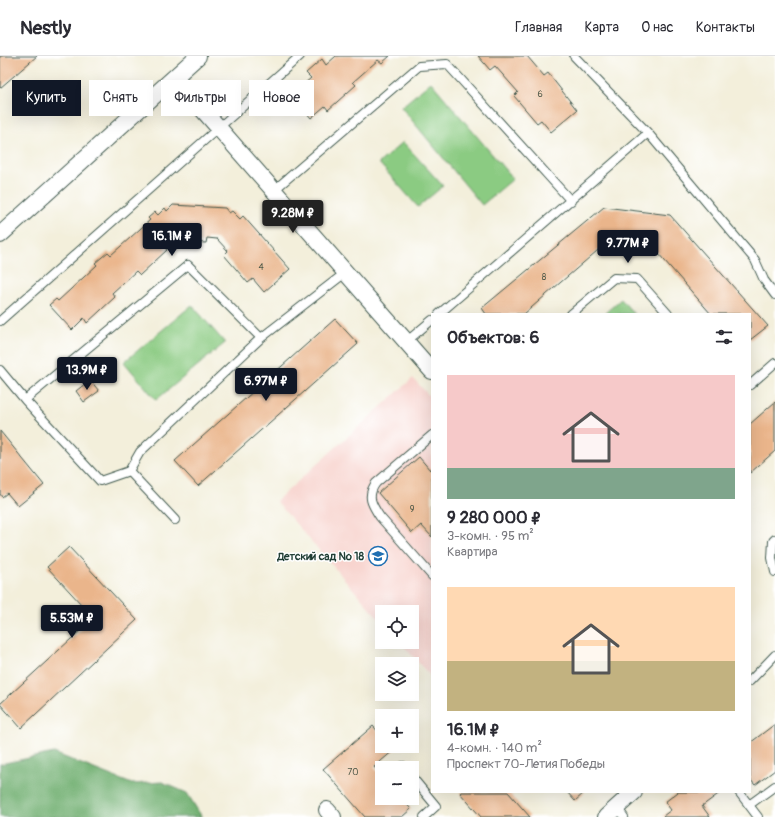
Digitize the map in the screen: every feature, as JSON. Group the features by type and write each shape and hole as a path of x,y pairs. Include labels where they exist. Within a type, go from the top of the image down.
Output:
{"street":[{"path":"0,235 198,56"},
{"path":"175,78 431,370"},
{"path":"616,814 633,793"}],"lane":[{"path":"0,320 300,56"},
{"path":"574,56 648,133 755,260 764,280 775,295"},
{"path":"274,191 419,66 446,64 571,201"},
{"path":"441,313 648,133"},
{"path":"25,400 188,265 261,338"},
{"path":"0,370 25,400 100,481 129,471 140,452 261,338 345,273"},
{"path":"572,313 614,278 637,279 667,313"},
{"path":"406,342 431,321"},
{"path":"751,384 775,363"},
{"path":"431,436 376,483 370,496 373,507 380,517 431,575"},
{"path":"129,471 175,520"},
{"path":"775,539 772,541 775,572"},
{"path":"751,680 775,655"},
{"path":"419,785 436,806 424,817"},
{"path":"749,805 775,786"},
{"path":"740,793 758,817"}],"shaded area":[{"name":"Детский сад № 18","path":"413,378 431,398 431,677 419,663 419,657 413,657 406,649 419,649 419,605 375,605 375,614 276,501"}],"green space":[{"path":"431,82 513,179 482,205 401,107"},
{"path":"403,142 443,186 418,207 379,163"},
{"path":"621,299 633,313 605,313"},
{"path":"192,305 225,343 156,400 124,362"},
{"path":"54,753 132,784 162,782 187,793 202,817 0,817 0,764"}],"building":[{"path":"0,56 37,56 0,88"},
{"path":"336,56 390,56 382,63 378,60 353,82 356,85 328,110 325,106 314,115 314,80 309,80 311,78 306,73 322,59 326,65"},
{"path":"478,56 527,56 544,76 548,73 577,110 551,132 541,120 537,123 514,96 518,92 495,66 490,70"},
{"path":"173,205 225,208 229,213 232,211 240,219 243,216 290,269 264,292 253,279 248,283 224,255 228,251 217,239 207,238 206,243 187,242 187,237 175,237 164,247 167,250 140,275 136,271 112,293 115,297 87,323 84,318 72,330 49,305 56,299 58,301 97,265 95,263 108,252 111,255 150,220 148,218 155,212 158,215 165,208 167,211"},
{"path":"604,207 670,215 768,326 751,339 751,313 710,313 651,245 612,238 525,313 485,313 482,308"},
{"path":"335,319 358,344 198,486 175,461"},
{"path":"90,380 99,391 84,402 76,391"},
{"path":"775,402 775,451 751,472 751,423"},
{"path":"0,431 44,485 18,506 7,493 2,497 0,494"},
{"path":"419,457 430,470 431,469 431,536 421,525 412,533 378,493"},
{"path":"69,547 137,620 21,728 0,704 94,618 47,567"},
{"path":"775,724 775,770 755,785 751,780 751,742"},
{"path":"373,726 375,728 375,753 390,753 381,761 375,761 375,805 407,805 411,809 402,817 365,817 323,769"},
{"path":"460,793 509,793 530,817 481,817"},
{"path":"568,793 584,793 575,801"},
{"path":"677,793 720,793 702,806 710,817 664,817 663,816 671,810 665,802"}],"place":[{"name":"Детский сад № 18","path":"378,556"}]}
